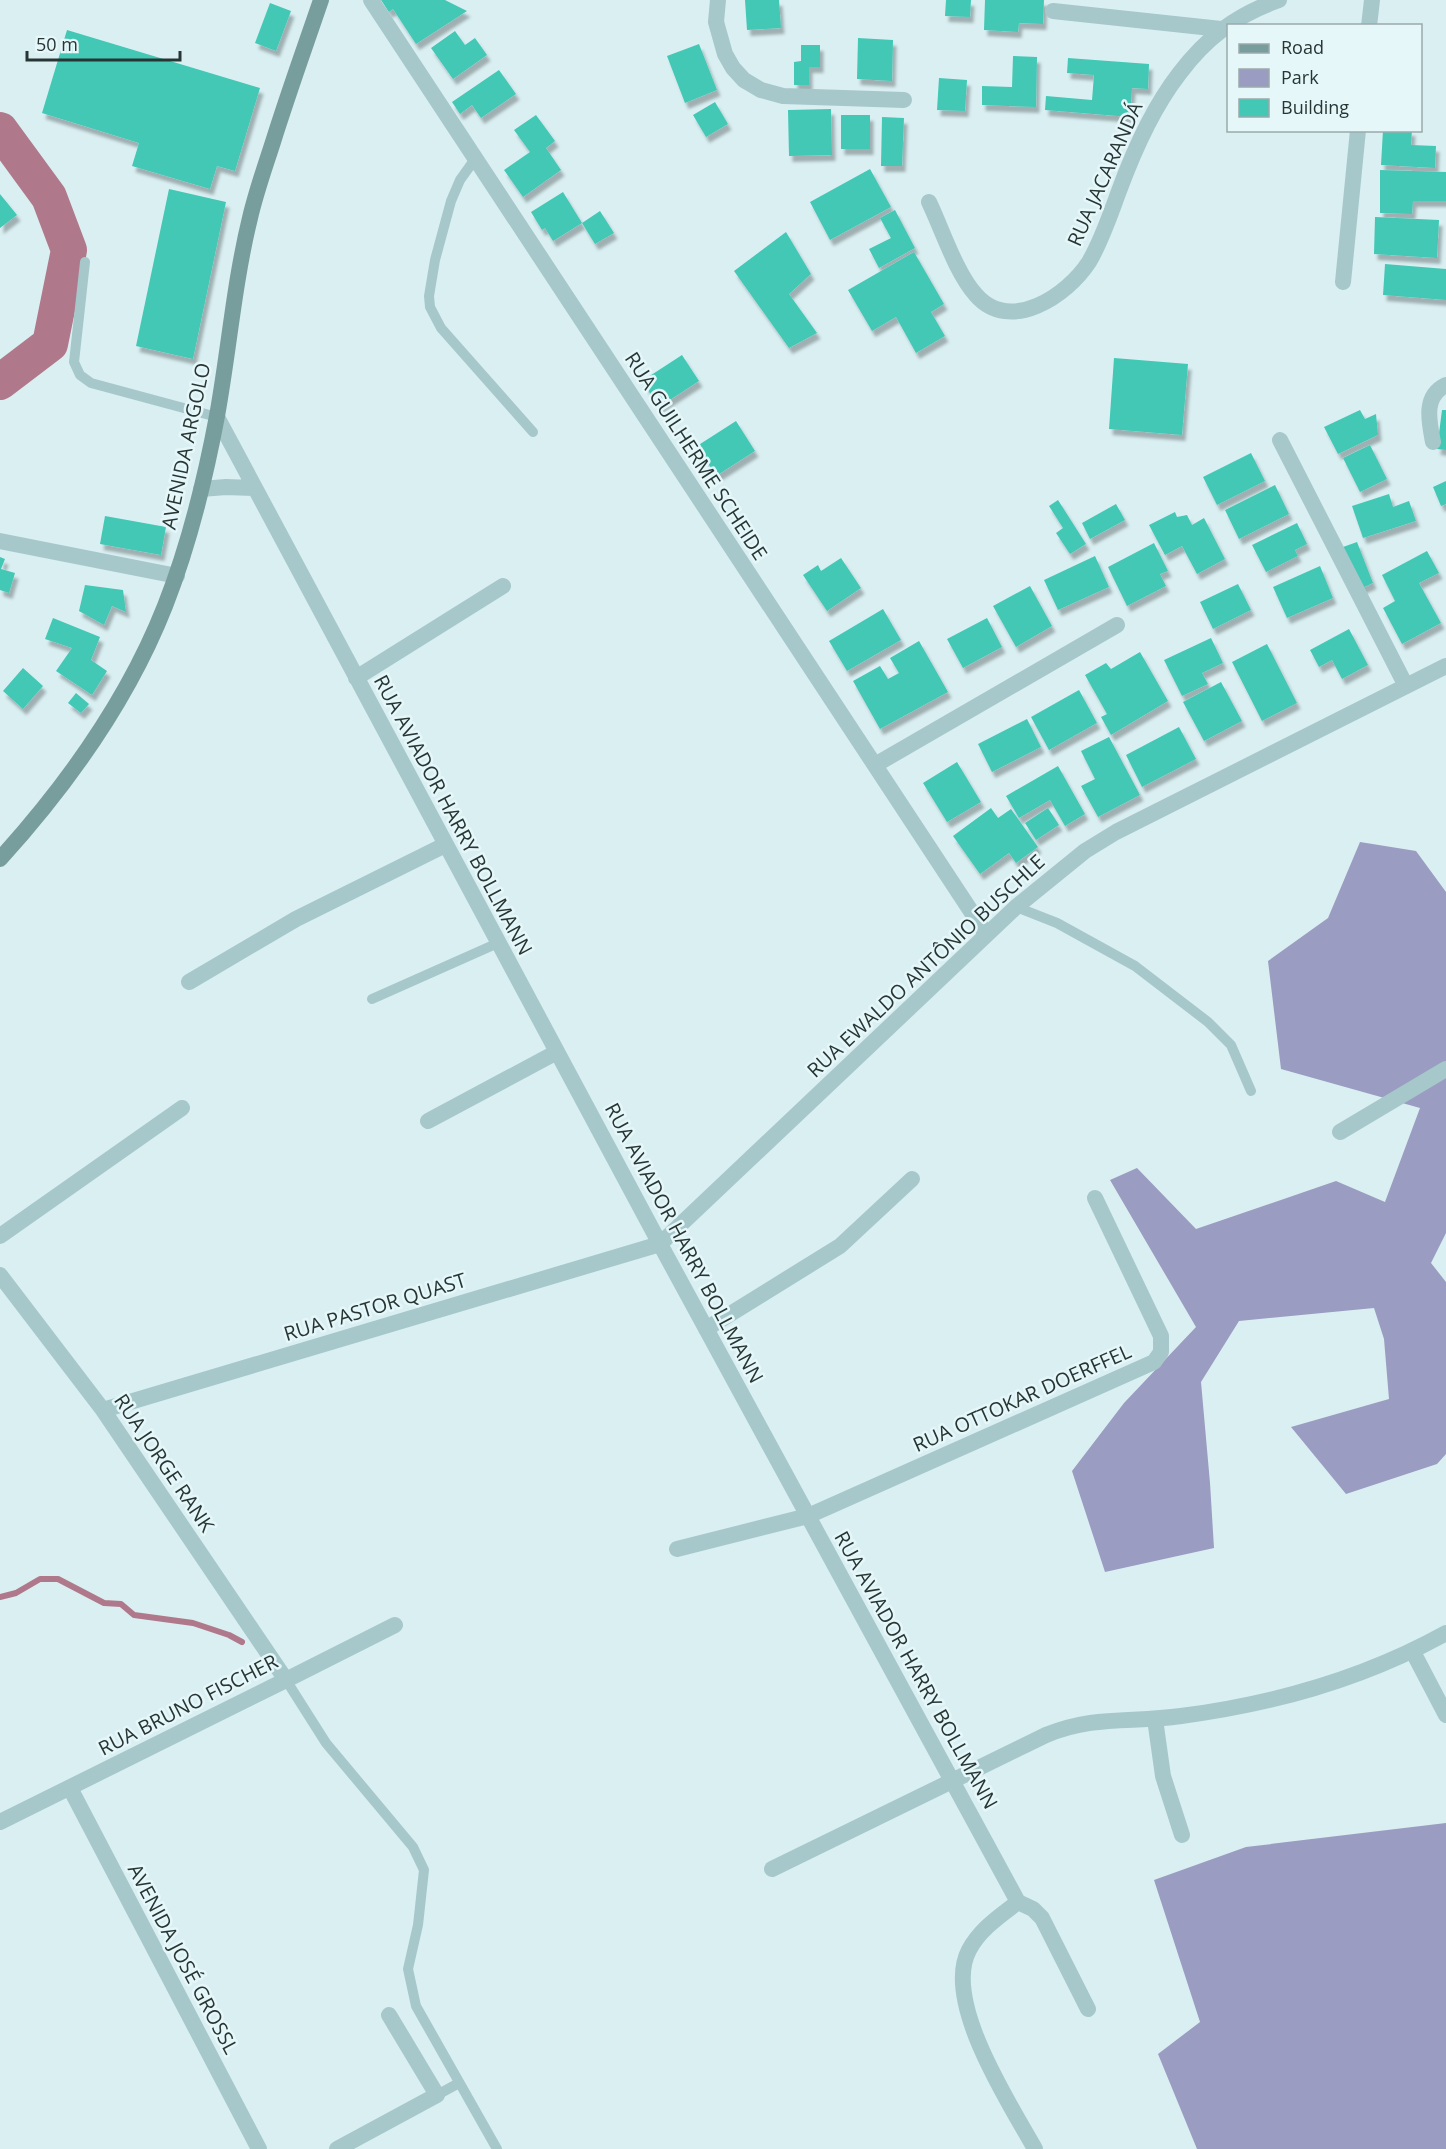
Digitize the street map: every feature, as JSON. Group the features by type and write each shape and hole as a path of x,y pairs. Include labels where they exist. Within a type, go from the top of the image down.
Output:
{"main road":[{"name":"AVENIDA ARGOLO","path":"0,859 57,793 86,752 133,673 177,576 201,489 217,417 236,285 250,215 321,0"}],"street":[{"name":"RUA GUILHERME SCHEIDE","path":"371,0 986,934"},
{"path":"718,0 716,22 725,54 733,68 744,80 761,90 783,96 904,100"},
{"name":"RUA JACARANDÁ","path":"1229,24 1246,13 1279,0"},
{"path":"1369,24 1372,0"},
{"path":"1053,11 1221,29"},
{"name":"RUA JACARANDÁ","path":"929,202 966,281 977,296 991,308 1010,312 1029,309 1054,297 1075,280 1089,262 1142,136 1156,109 1178,75 1227,25"},
{"path":"1343,282 1358,132"},
{"path":"1433,442 1429,417 1431,399 1437,389 1446,385"},
{"name":"RUA AVIADOR HARRY BOLLMANN","path":"217,417 556,1052 1018,1902 1033,1909 1042,1918 1089,2008"},
{"path":"1280,440 1406,686"},
{"path":"201,489 254,488"},
{"path":"0,541 177,576"},
{"path":"356,678 503,586"},
{"path":"875,765 1117,625"},
{"name":"RUA EWALDO ANTÔNIO BUSCHLE","path":"660,1244 1016,906 1085,851 1116,832 1446,666"},
{"path":"189,982 296,919 445,845"},
{"path":"428,1121 556,1052"},
{"path":"1340,1132 1446,1069"},
{"path":"0,1236 183,1108"},
{"path":"706,1329 840,1246 912,1179"},
{"name":"RUA OTTOKAR DOERFFEL","path":"808,1516 1154,1362 1161,1352 1161,1336 1095,1198"},
{"name":"RUA PASTOR QUAST","path":"103,1410 660,1244"},
{"name":"RUA JORGE RANK","path":"0,1275 103,1410 286,1680"},
{"path":"676,1549 808,1516"},
{"name":"RUA BRUNO FISCHER","path":"0,1822 394,1625"},
{"path":"772,1869 1068,1725 1106,1720 1155,1719 1285,1697 1320,1687 1413,1652 1446,1633"},
{"path":"1413,1652 1446,1715"},
{"path":"1155,1719 1163,1776 1182,1835"},
{"name":"AVENIDA JOSÉ GROSSL","path":"70,1788 259,2149"},
{"path":"1018,1902 987,1926 969,1950 963,1965 963,1987 967,2011 986,2057 1035,2149"},
{"path":"337,2149 437,2095 389,2015"}],"lane":[{"path":"475,159 460,180 450,201 433,268 429,296 430,307 441,328 533,432"},
{"path":"85,262 74,362 80,375 91,383 217,417"},
{"path":"1016,906 1057,923 1135,966 1208,1022 1232,1045 1251,1091"},
{"path":"372,999 498,943"},
{"path":"286,1680 326,1743 413,1847 424,1870 418,1925 408,1969 416,2006 497,2149"},
{"path":"437,2095 459,2083"}],"green space":[{"path":"1360,842 1416,851 1446,892 1446,1233 1431,1263 1446,1282 1446,1454 1437,1464 1346,1494 1291,1427 1389,1399 1384,1339 1374,1308 1239,1321 1201,1382 1214,1548 1105,1572 1072,1471 1124,1403 1196,1327 1110,1180 1137,1168 1196,1229 1336,1181 1385,1202 1420,1108 1281,1069 1268,961 1328,918"},
{"path":"1446,1823 1446,2149 1197,2149 1158,2054 1200,2022 1154,1880 1246,1847"}],"building":[{"path":"381,0 445,0 467,11 416,44 393,9 389,12"},
{"path":"745,0 779,0 781,28 747,30"},
{"path":"946,0 971,0 970,17 945,16"},
{"path":"985,0 1044,0 1043,24 1019,23 1018,32 984,30"},
{"path":"270,3 291,11 276,51 255,43"},
{"path":"67,30 260,88 235,171 217,166 210,189 132,166 139,143 42,113"},
{"path":"455,31 465,45 475,38 487,55 453,79 431,48"},
{"path":"858,38 893,40 892,81 857,79"},
{"path":"699,44 717,90 685,103 667,56"},
{"path":"801,45 820,45 820,67 809,67 809,85 794,85 794,62 801,61"},
{"path":"1013,56 1037,57 1036,107 982,105 982,86 1012,87"},
{"path":"1068,58 1149,64 1148,89 1132,88 1130,117 1045,110 1046,96 1092,100 1094,75 1067,73"},
{"path":"499,70 516,94 481,118 472,105 460,114 452,102"},
{"path":"939,78 967,80 965,111 937,110"},
{"path":"715,102 728,124 706,137 693,115"},
{"path":"831,109 832,155 789,156 788,110"},
{"path":"536,115 555,141 546,148 561,170 523,197 504,170 530,152 514,130"},
{"path":"841,115 870,115 870,149 841,149"},
{"path":"882,117 904,118 902,166 881,166"},
{"path":"1383,132 1412,132 1411,145 1436,146 1435,168 1381,165"},
{"path":"870,169 891,207 830,240 810,202"},
{"path":"1380,170 1446,172 1446,201 1413,201 1412,214 1380,213"},
{"path":"169,189 226,202 193,359 136,346"},
{"path":"563,192 582,223 553,241 545,228 542,230 531,212"},
{"path":"0,194 17,215 0,228"},
{"path":"895,210 915,248 879,268 869,249 891,238 880,218"},
{"path":"600,211 614,233 595,244 582,223"},
{"path":"1375,217 1439,220 1437,258 1374,254"},
{"path":"786,232 811,274 789,294 817,333 789,348 734,271"},
{"path":"914,252 944,304 931,312 945,336 916,353 896,317 872,331 848,290"},
{"path":"1385,264 1446,269 1446,300 1383,295"},
{"path":"682,355 699,381 659,407 642,381"},
{"path":"1114,358 1188,364 1182,435 1109,429"},
{"path":"1360,410 1365,419 1376,414 1378,435 1338,454 1324,427"},
{"path":"1442,410 1446,410 1446,450 1437,449"},
{"path":"736,421 755,451 716,476 697,446"},
{"path":"1370,445 1387,479 1360,492 1343,458"},
{"path":"1251,453 1265,481 1217,505 1203,477"},
{"path":"1446,481 1446,504 1441,506 1433,487"},
{"path":"1275,485 1289,514 1239,539 1225,510"},
{"path":"1389,494 1393,507 1409,501 1416,521 1363,538 1352,506"},
{"path":"1058,500 1086,544 1070,554 1056,533 1063,528 1049,506"},
{"path":"1116,504 1125,520 1090,539 1082,523"},
{"path":"1175,512 1177,517 1187,515 1192,525 1204,518 1225,559 1197,574 1182,546 1165,555 1149,525"},
{"path":"105,516 166,527 161,555 100,544"},
{"path":"1297,523 1307,544 1295,550 1298,556 1266,572 1252,545"},
{"path":"1357,542 1373,583 1360,589 1343,547"},
{"path":"1154,543 1168,571 1160,574 1166,586 1127,606 1108,567"},
{"path":"1427,551 1439,573 1419,583 1441,623 1402,644 1383,608 1395,601 1382,575"},
{"path":"1095,556 1109,587 1058,610 1044,580"},
{"path":"0,557 5,559 1,569 15,573 9,593 0,590"},
{"path":"841,558 861,588 827,611 803,575 818,565 821,571"},
{"path":"1320,566 1333,598 1287,618 1273,587"},
{"path":"1238,584 1251,610 1213,629 1200,602"},
{"path":"85,585 123,590 126,612 112,606 104,625 79,611"},
{"path":"1030,586 1052,626 1016,647 993,606"},
{"path":"883,609 901,640 847,671 829,641"},
{"path":"53,618 100,637 91,660 107,671 92,695 56,671 72,648 45,639"},
{"path":"987,618 1002,647 963,668 947,639"},
{"path":"1349,629 1368,665 1342,679 1332,660 1319,667 1310,650"},
{"path":"1211,638 1223,663 1202,673 1208,684 1182,696 1164,660"},
{"path":"919,641 948,692 880,729 853,681 880,666 888,679 899,673 890,658"},
{"path":"1267,644 1297,703 1262,721 1232,662"},
{"path":"1140,652 1168,701 1111,735 1101,717 1107,714 1085,675 1106,663 1111,669"},
{"path":"23,668 43,686 23,709 3,691"},
{"path":"1221,682 1242,721 1204,741 1183,702"},
{"path":"1079,690 1097,723 1049,750 1031,717"},
{"path":"76,693 89,704 81,713 68,703"},
{"path":"1027,719 1041,747 992,772 978,744"},
{"path":"1179,727 1196,759 1142,787 1126,755"},
{"path":"1109,737 1140,795 1098,817 1081,786 1095,779 1081,751"},
{"path":"957,762 981,802 947,822 923,783"},
{"path":"1058,766 1085,814 1065,826 1050,800 1019,818 1006,796"},
{"path":"991,808 998,818 1011,809 1038,847 1016,863 1009,853 980,874 953,836"},
{"path":"1048,808 1059,825 1036,840 1025,823"}],"waterway":[{"path":"0,130 49,197 69,250 50,344 0,382"},
{"path":"0,1597 16,1593 40,1579 58,1579 104,1603 121,1604 134,1615 193,1623 229,1635 242,1642"}]}
